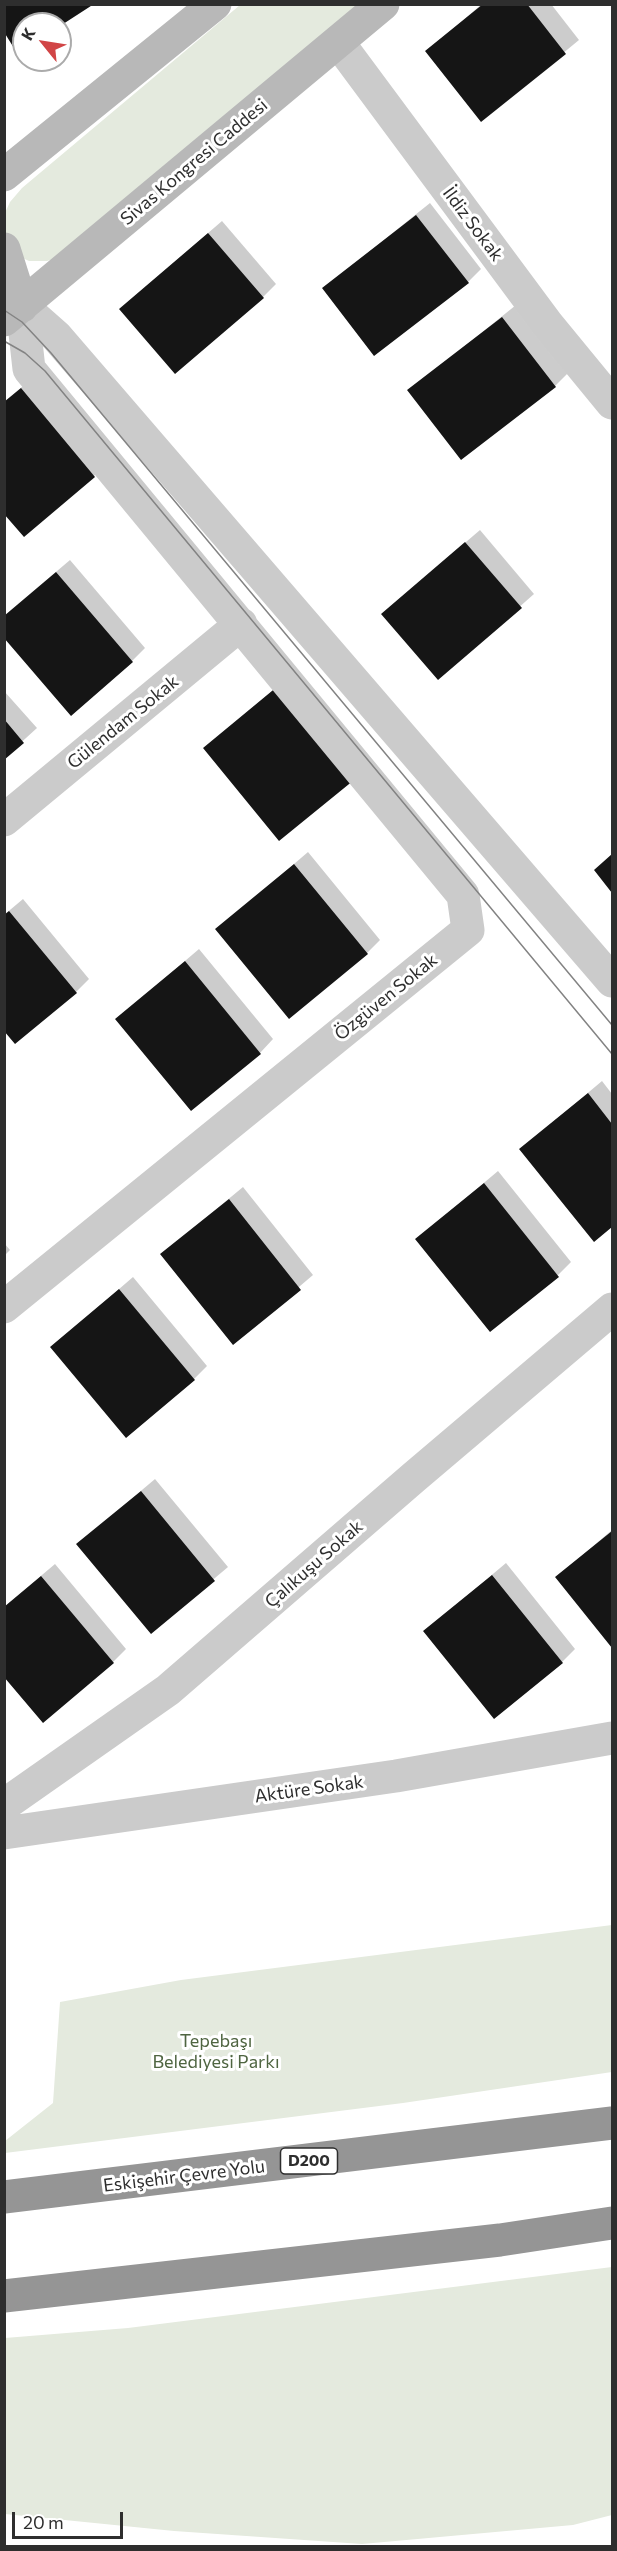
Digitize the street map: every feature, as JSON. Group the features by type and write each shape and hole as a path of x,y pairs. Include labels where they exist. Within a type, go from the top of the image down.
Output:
{"highway":[{"name":"Eskişehir Çevre Yolu","path":"4,2197 612,2123"},
{"path":"4,2296 501,2240 612,2223"}],"street":[{"path":"4,175 215,4"},
{"name":"Sivas Kongresi Caddesi","path":"13,313 383,4"},
{"name":"İldiz Sokak","path":"338,42 548,325 612,403"},
{"path":"4,249 13,313 29,369 242,624"},
{"path":"13,313 56,336 612,981"},
{"name":"Gülendam Sokak","path":"4,820 242,624"},
{"name":"Özgüven Sokak","path":"4,1307 468,930 462,895 242,624"},
{"name":"Çalıkuşu Sokak","path":"4,1805 168,1690 412,1478 612,1309"},
{"name":"Aktüre Sokak","path":"4,1833 396,1776 612,1738"}],"green space":[{"path":"240,5 359,5 61,257 47,261 29,261 14,254 6,238 4,215 10,202 22,188"},
{"name":"Tepebaşı Belediyesi Parkı","path":"612,1925 612,2072 403,2103 5,2153 5,2141 53,2103 60,2002 181,1980"},
{"path":"612,2267 612,2515 573,2525 362,2544 174,2531 5,2514 5,2338 128,2328"}],"building":[{"path":"4,4 94,4 72,18 72,12 12,12 12,45 4,32"},
{"path":"483,4 527,4 566,54 481,122 425,51"},
{"path":"416,215 469,283 374,356 322,288"},
{"path":"208,233 264,298 175,374 119,309"},
{"path":"502,317 556,387 461,460 407,390"},
{"path":"21,388 95,477 24,537 4,514 4,402"},
{"path":"465,542 522,608 438,680 381,614"},
{"path":"56,572 133,662 71,716 4,638 4,616"},
{"path":"278,686 354,780 279,841 203,748"},
{"path":"4,719 24,743 4,760"},
{"path":"612,854 612,893 594,870"},
{"path":"294,864 368,954 289,1019 215,929"},
{"path":"9,911 77,993 15,1044 4,1031 4,915"},
{"path":"185,961 261,1054 191,1111 115,1019"},
{"path":"588,1093 612,1124 612,1227 594,1242 519,1149"},
{"path":"484,1183 559,1277 490,1332 415,1239"},
{"path":"229,1199 301,1290 233,1345 160,1254"},
{"path":"119,1289 195,1380 126,1438 50,1347"},
{"path":"141,1491 215,1581 151,1634 76,1544"},
{"path":"612,1531 612,1648 555,1577"},
{"path":"492,1575 563,1663 494,1719 423,1631"},
{"path":"41,1576 114,1663 43,1723 4,1677 4,1607"}],"tram line":[{"path":"4,310 22,322 51,353 612,1025"},
{"path":"4,341 25,353 45,371 612,1054"}]}
